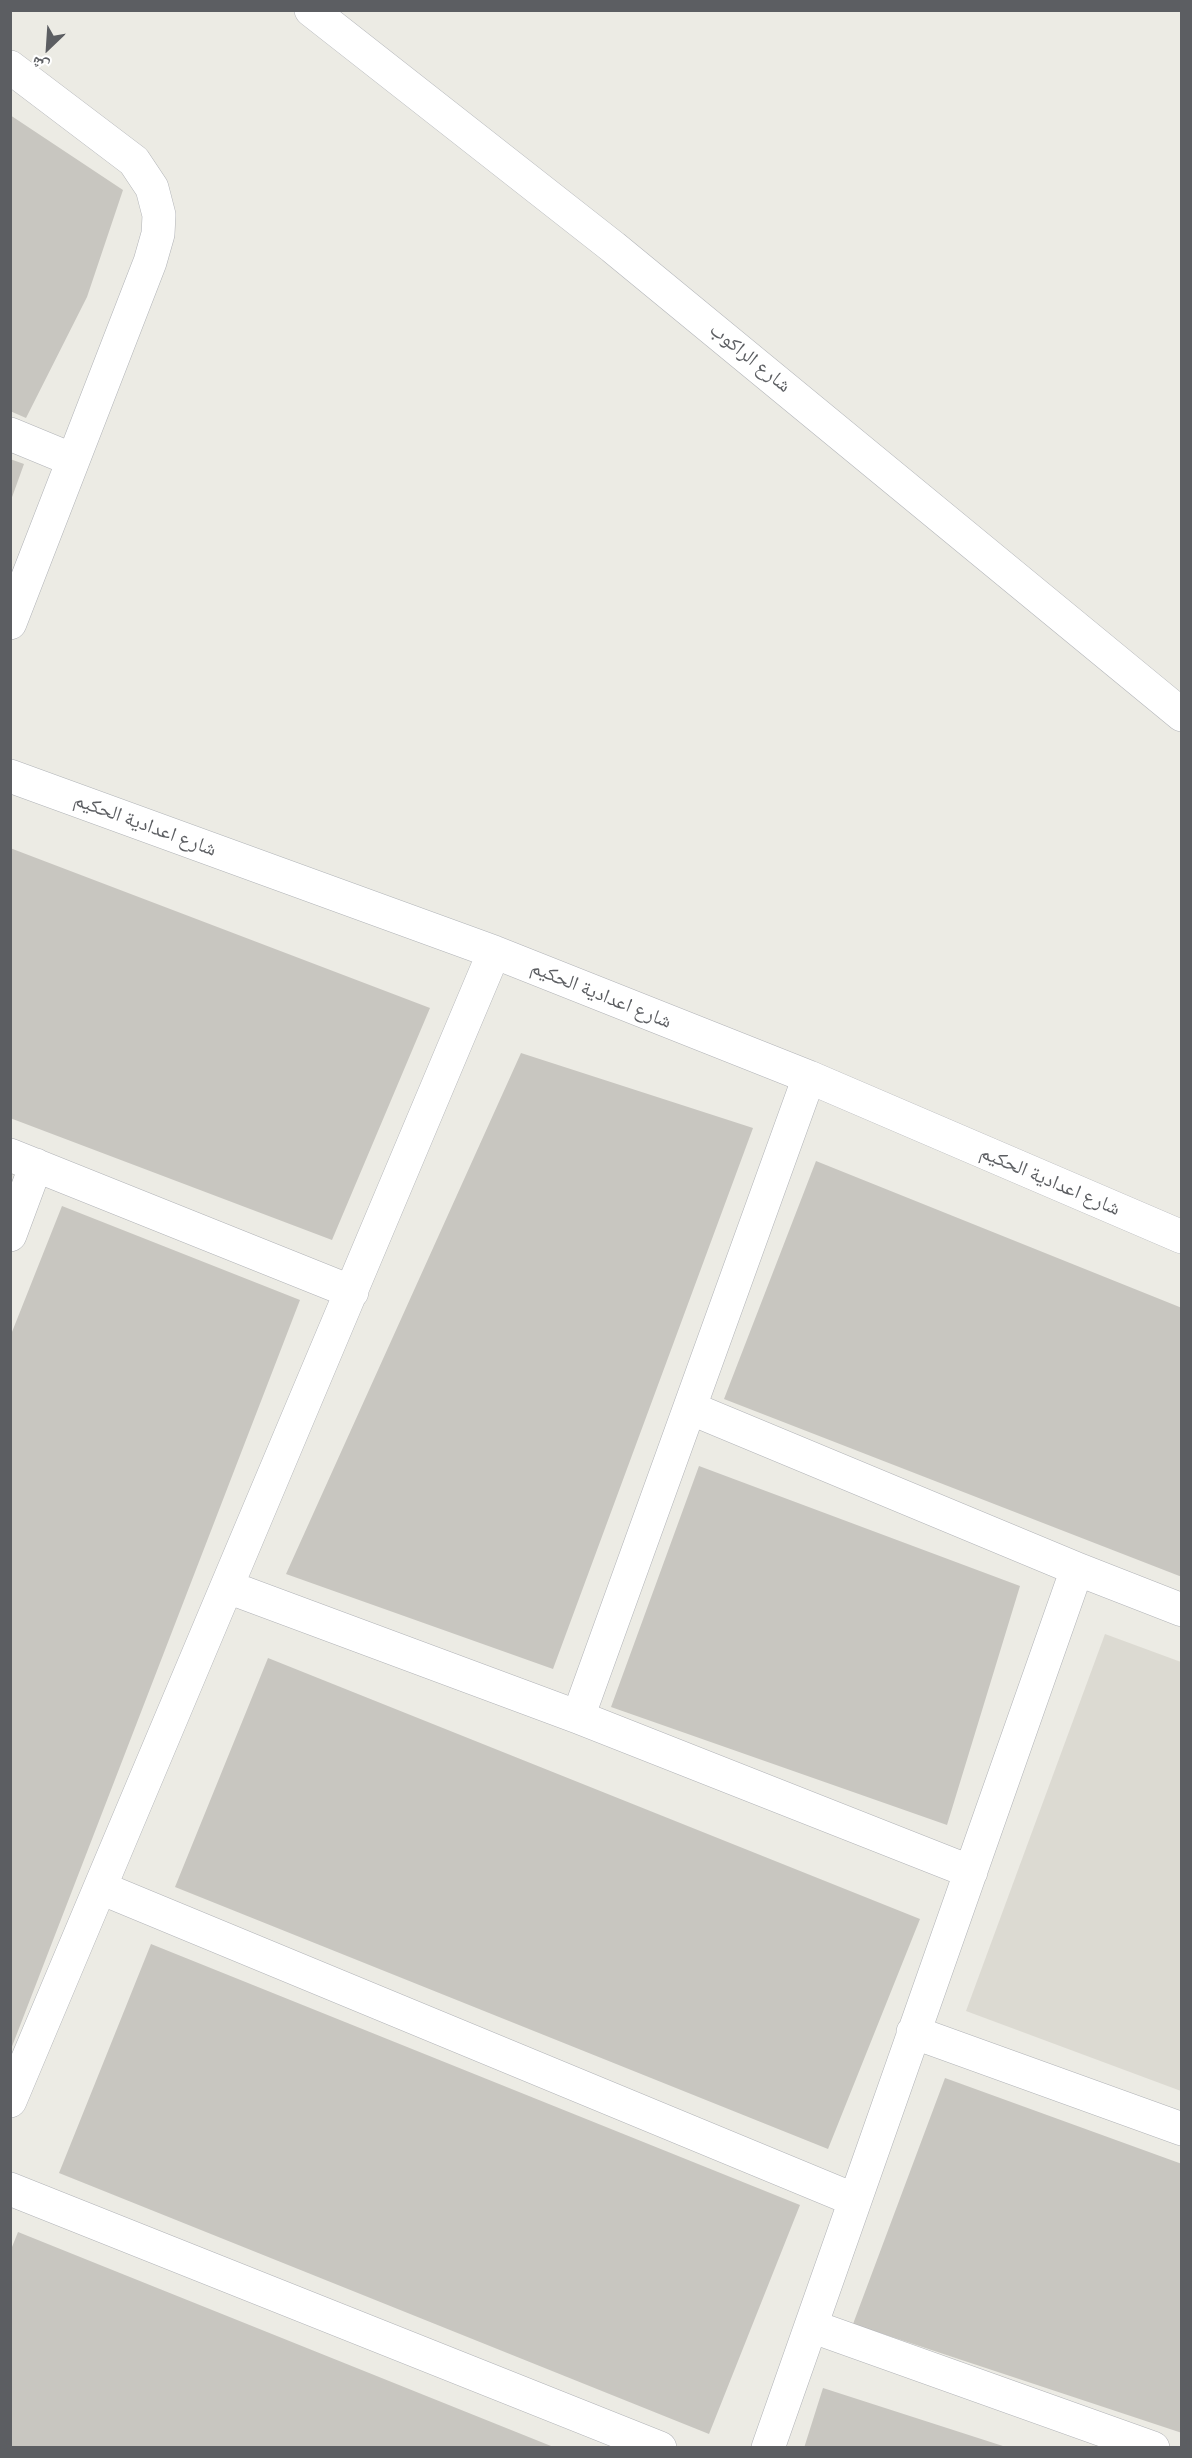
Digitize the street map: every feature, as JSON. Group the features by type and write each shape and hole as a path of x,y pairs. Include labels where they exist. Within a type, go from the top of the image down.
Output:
{"street":[{"name":"شارع الراكوب","path":"311,10 614,247 1182,715"},
{"path":"10,67 134,161 152,188 159,215 158,234 150,262 10,623"},
{"path":"10,434 73,460"},
{"name":"شارع اعدادية الحكيم","path":"10,776 494,952 809,1077 1182,1237"},
{"path":"10,2101 494,952"},
{"path":"578,1717 809,1077"},
{"path":"10,1235 23,1160 352,1292"},
{"path":"690,1408 1077,1569 1182,1610"},
{"path":"768,2448 1077,1569"},
{"path":"228,1587 578,1717 971,1872"},
{"path":"100,1888 855,2200"},
{"path":"913,2032 1182,2128"},
{"path":"10,2188 660,2448"},
{"path":"811,2326 1106,2440 1154,2448"}],"shaded area":[{"path":"1105,1634 1181,1662 1181,2091 966,2011"}],"building":[{"path":"10,115 123,190 87,297 26,418 10,411"},
{"path":"10,459 24,464 11,500 10,500"},
{"path":"10,848 430,1008 332,1240 10,1118"},
{"path":"521,1053 753,1128 553,1669 286,1574"},
{"path":"816,1161 1182,1308 1182,1577 724,1399"},
{"path":"62,1206 300,1300 11,2049 10,1337"},
{"path":"699,1466 1020,1586 947,1825 611,1707"},
{"path":"268,1658 920,1919 828,2149 175,1887"},
{"path":"151,1944 800,2205 709,2434 59,2173"},
{"path":"945,2078 1182,2164 1182,2433 853,2324"},
{"path":"18,2232 556,2448 10,2448 10,2252"},
{"path":"823,2388 1006,2447 1006,2448 804,2448"}]}
